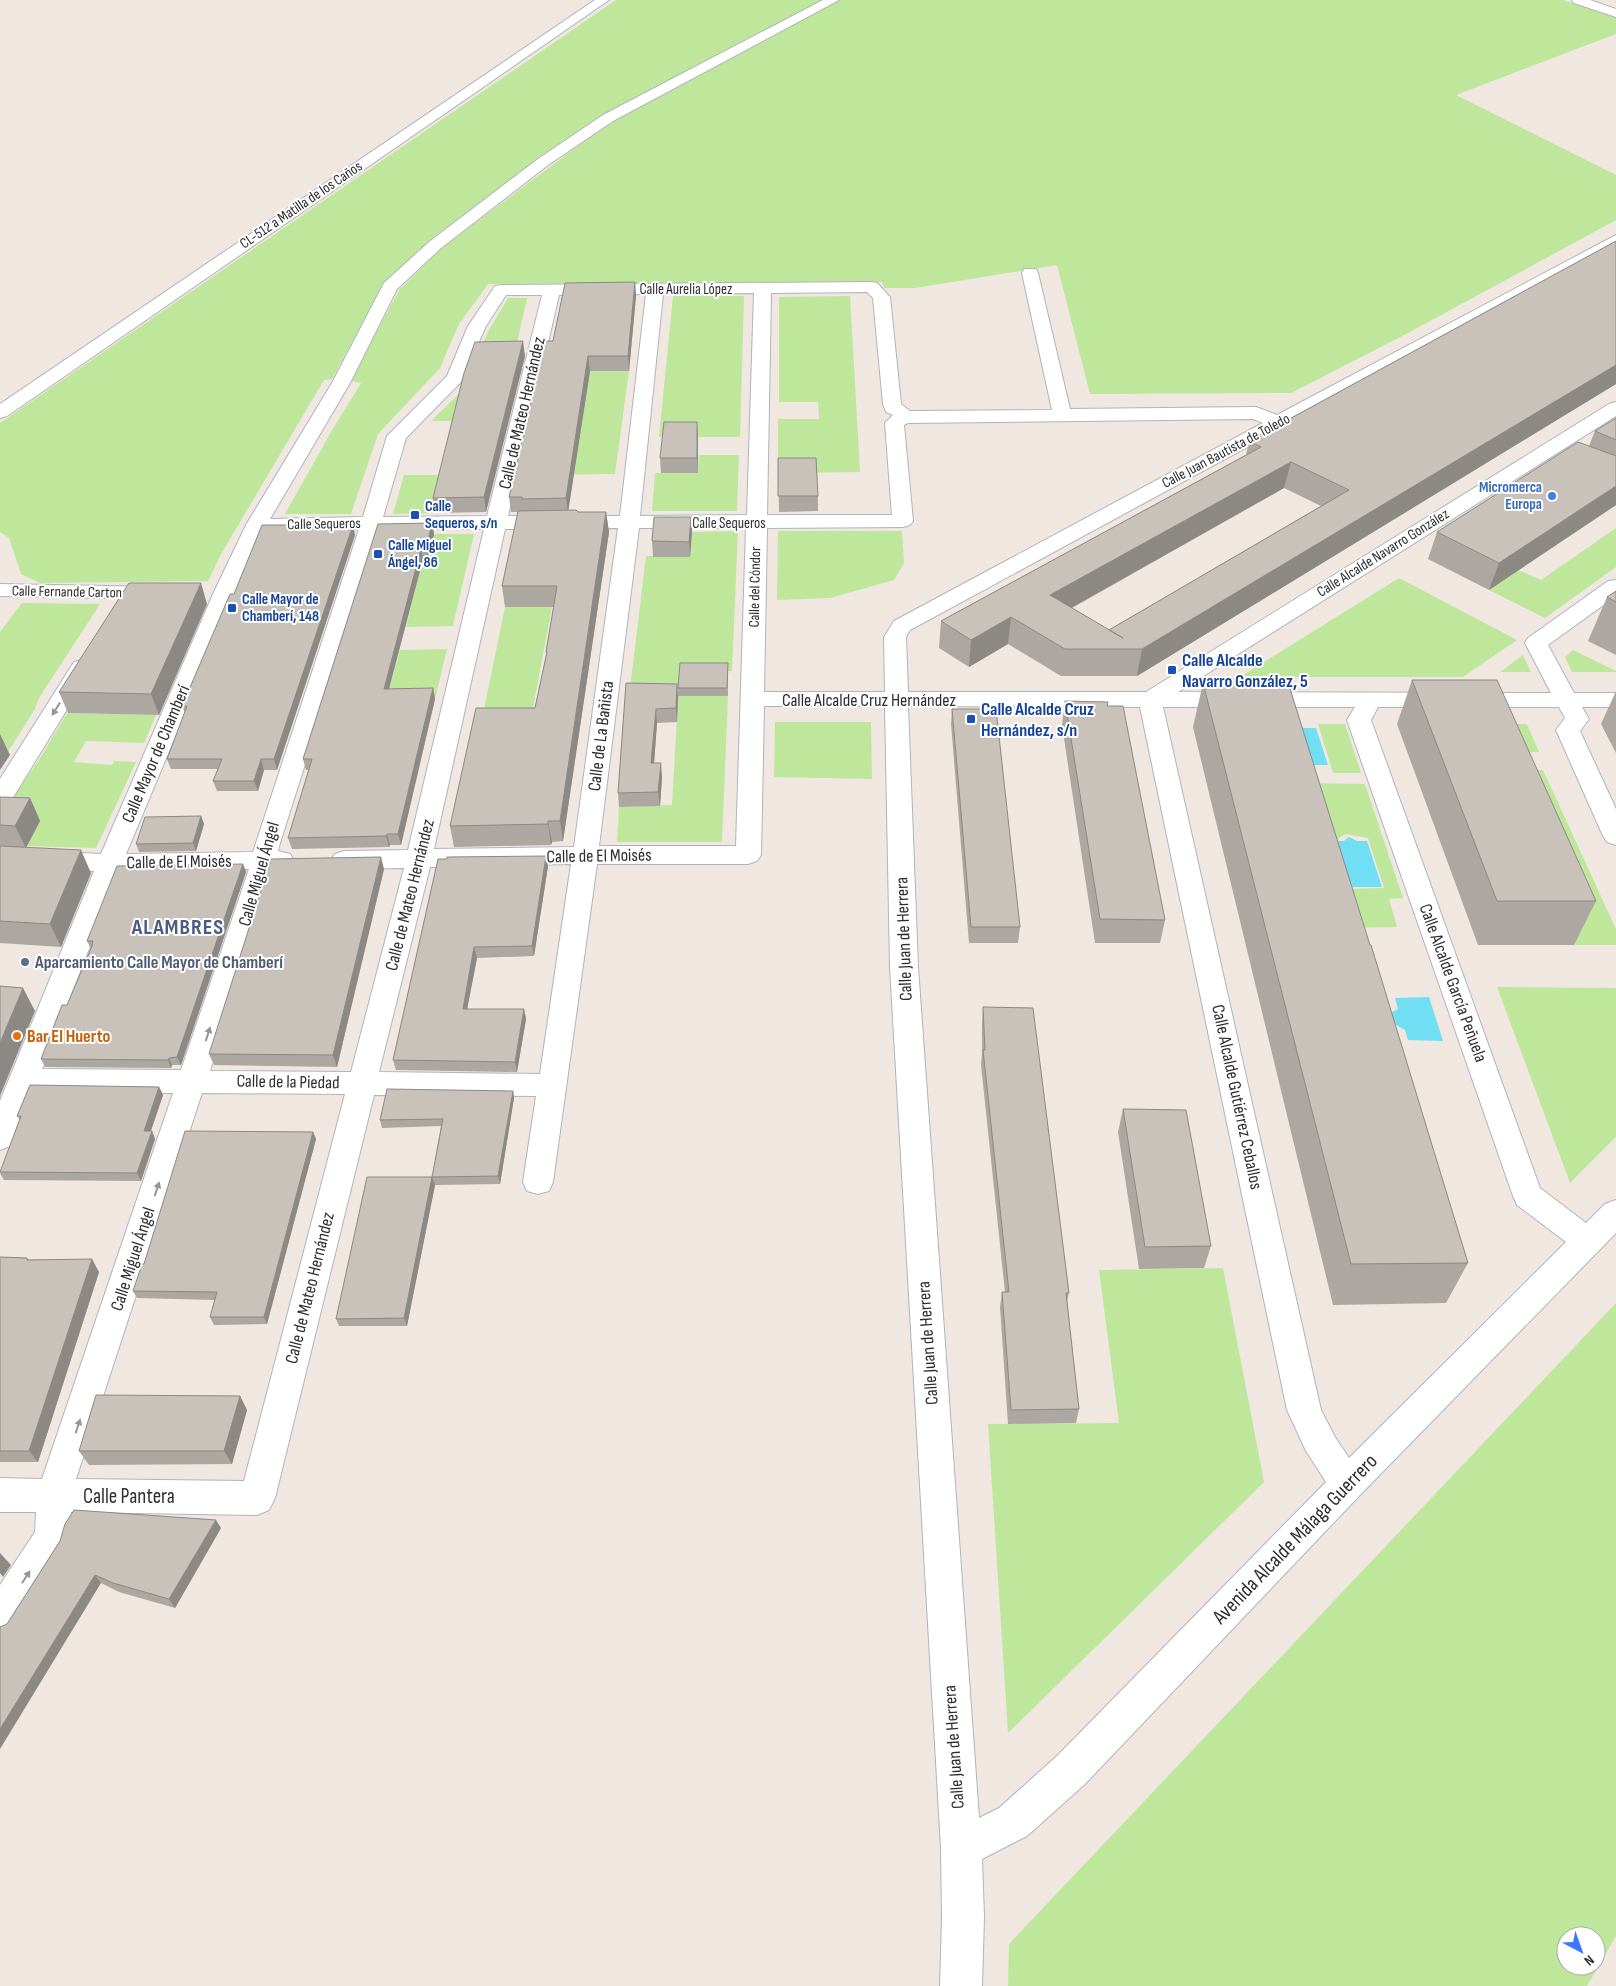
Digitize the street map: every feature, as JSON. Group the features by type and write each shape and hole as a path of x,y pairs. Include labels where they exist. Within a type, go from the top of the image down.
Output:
{"street":[{"name":"CL-512 a Matilla de los Caños","path":"0,412 603,0"},
{"name":"Calle Mayor de Chamberí","path":"0,1138 110,863 203,593 256,525 341,383 390,287 435,245 542,162 608,118 833,0"},
{"path":"1578,0 1616,13"},
{"name":"Calle Juan Bautista de Toledo","path":"896,700 895,637 902,626 1616,240"},
{"path":"1030,273 1062,414"},
{"name":"Calle Aurelia López","path":"501,290 871,287 882,297 893,408 901,412 904,417"},
{"name":"Calle de La Bañista","path":"538,1182 586,855 629,522 655,289"},
{"name":"Calle del Cóndor","path":"748,855 762,289"},
{"name":"Calle Miguel Ángel","path":"0,1618 52,1536 55,1496 60,1475 260,877 267,843 371,523 397,436 455,378 477,326 501,290"},
{"name":"Calle de Mateo Hernández","path":"257,1498 420,859 496,523 552,290"},
{"name":"Calle Alcalde Navarro González","path":"1150,700 1557,454 1616,408"},
{"path":"904,417 1256,413 1278,423"},
{"name":"Calle Sequeros","path":"256,525 903,521 894,423 904,417"},
{"path":"1616,586 1536,643 1577,719 1568,730 1616,836"},
{"name":"Calle Fernande Carton","path":"0,590 123,603 203,593"},
{"path":"0,798 92,651"},
{"name":"Calle Alcalde Cruz Hernández","path":"752,699 1616,700"},
{"name":"Calle Juan de Herrera","path":"896,700 904,967 961,1848 963,1917 961,1986"},
{"name":"Calle Alcalde Gutiérrez Ceballos","path":"1150,700 1304,1410 1316,1439 1332,1464 1348,1483"},
{"name":"Calle Alcalde García Peñuela","path":"1364,700 1367,708 1359,720 1528,1196 1589,1242"},
{"name":"Calle de El Moisés","path":"0,858 110,863 586,855 748,855"},
{"name":"Calle de la Piedad","path":"23,1080 553,1084"},
{"name":"Avenida Alcalde Málaga Guerrero","path":"961,1848 1013,1822 1071,1770 1348,1483 1616,1213"},
{"name":"Calle Pantera","path":"0,1495 257,1498"}],"green space":[{"path":"616,0 823,0 679,77 625,103 572,137 418,250 378,294 332,379 324,380 220,556 208,581 40,583 21,574 9,538 0,532 0,423"},
{"path":"838,0 1563,0 1616,18 1616,34 1456,95 1616,175 1616,220 1408,333 1291,393 1090,394 1057,265 915,288 884,288 882,282 488,284 459,324 440,368 378,434 351,514 285,514 361,383 349,381 400,289 443,247 603,127"},
{"path":"673,296 744,296 740,437 659,437"},
{"path":"850,296 860,472 778,473 778,419 819,419 818,402 779,402 779,297"},
{"path":"508,298 527,298 514,356 477,356 490,328"},
{"path":"590,371 629,371 615,474 533,475 579,438"},
{"path":"465,388 499,421 431,421"},
{"path":"699,455 739,455 737,511 652,511 655,473 698,473"},
{"path":"404,475 446,475 436,513 393,514"},
{"path":"1616,528 1616,567 1545,618 1489,590 1518,570 1541,580"},
{"path":"738,531 732,671 680,671 678,696 728,696 722,842 617,842 619,807 672,805 678,698 629,697 646,556 690,557 692,532"},
{"path":"778,531 902,531 904,563 894,580 830,598 777,600"},
{"path":"434,534 474,534 453,626 406,627 417,581 379,560 428,559"},
{"path":"1399,578 1517,640 1463,677 1240,677"},
{"path":"22,603 100,604 39,698 35,709 6,755 0,755 0,632"},
{"path":"505,607 552,607 529,729 480,729"},
{"path":"447,649 435,699 386,700 400,650"},
{"path":"1573,650 1616,672 1572,672 1565,657"},
{"path":"1523,655 1531,672 1500,672"},
{"path":"67,713 156,715 144,743 86,741 74,762 112,765 114,761 136,762 96,848 27,846 40,821 0,815 39,760"},
{"path":"775,722 871,722 872,779 774,777"},
{"path":"1318,724 1345,724 1361,773 1333,773"},
{"path":"1480,724 1527,724 1539,752 1492,752"},
{"path":"1543,770 1616,929 1616,945 1574,945 1500,771"},
{"path":"1294,783 1365,784 1403,898 1389,899 1397,927 1335,928","holes":["1346,834 1368,838 1384,888 1343,889 1329,839 1337,839"]},
{"path":"1497,987 1616,988 1616,1137 1570,1183"},
{"path":"1223,1268 1264,1482 1008,1733 988,1424 1119,1423 1099,1270"},
{"path":"1616,1303 1616,1936 1606,1953 1606,1926 1556,1926 1556,1976 1593,1976 1587,1986 1008,1986 1009,1944"}],"water":[{"path":"1288,728 1316,728 1328,765 1299,765"},
{"path":"1349,837 1357,841 1367,841 1382,887 1348,887 1334,841 1344,841"},
{"path":"1429,997 1443,1041 1408,1040 1405,1030 1393,1023 1389,1016 1398,1009 1395,998"}],"building":[{"path":"1616,241 1616,365 1142,649 1065,649 1011,617 971,640 941,621 1261,447 1249,441","holes":["1291,462 1349,490 1109,630 1050,595"]},
{"path":"635,282 628,356 588,356 566,498 522,499 522,497 509,497 545,341 553,341 565,283"},
{"path":"523,341 484,497 433,498 464,373 475,342"},
{"path":"1616,418 1616,440 1595,431"},
{"path":"664,422 697,422 697,458 660,458"},
{"path":"1578,442 1616,456 1616,486 1499,563 1437,532"},
{"path":"778,458 816,458 818,496 778,496"},
{"path":"576,510 578,512 606,512 560,821 548,821 548,824 450,826 476,708 535,708 547,652 557,586 502,586 518,511"},
{"path":"654,517 691,517 689,542 652,541"},
{"path":"432,523 426,549 421,549 384,689 433,688 398,834 387,834 386,836 288,838 312,759 303,759 378,524"},
{"path":"262,525 353,525 274,759 261,759 254,781 213,781 222,759 167,759 187,706 182,706 230,594 234,594"},
{"path":"129,583 201,583 151,694 59,692"},
{"path":"1616,591 1616,602 1607,597"},
{"path":"680,663 728,663 727,688 678,688"},
{"path":"1223,679 1287,679 1468,1263 1351,1264 1203,683 1230,683"},
{"path":"1412,680 1497,680 1596,901 1497,901"},
{"path":"626,683 677,684 676,708 656,709 651,763 661,763 658,792 618,793"},
{"path":"1065,701 1108,702 1107,706 1123,706 1165,920 1100,919"},
{"path":"952,709 996,709 1020,927 971,927"},
{"path":"0,797 30,798 15,826 0,825"},
{"path":"201,816 193,843 136,844 145,817"},
{"path":"0,846 81,850 50,924 0,921"},
{"path":"546,856 532,946 474,947 463,1009 524,1009 515,1062 393,1060 438,859 447,859 447,857"},
{"path":"381,857 333,1055 209,1054 271,859"},
{"path":"243,864 177,1057 169,1058 168,1060 41,1059 62,1005 67,1005 92,946 93,941 87,941 117,866"},
{"path":"0,986 23,988 0,1043"},
{"path":"983,1007 1033,1008 1069,1293 1066,1293 1079,1409 1011,1410 1002,1292 1009,1292 983,1050 985,1050"},
{"path":"30,1085 159,1087 144,1131 152,1131 137,1173 0,1172 21,1116 17,1116"},
{"path":"387,1089 513,1091 498,1176 432,1177 443,1119 380,1120"},
{"path":"1123,1109 1186,1110 1211,1246 1145,1247"},
{"path":"185,1131 313,1132 264,1317 210,1317 217,1292 133,1291 142,1264 144,1264"},
{"path":"367,1177 432,1177 404,1318 336,1319"},
{"path":"0,1257 27,1258 27,1260 92,1259 29,1451 0,1451"},
{"path":"96,1395 240,1396 224,1451 79,1451"},
{"path":"74,1510 216,1520 169,1599 113,1583 95,1575 0,1729 0,1627 7,1624 60,1541 65,1524"}],"place":[{"name":"Micromerca Europa","path":"1552,496"},
{"name":"Calle Sequeros, s/n","path":"415,515"},
{"name":"Calle Miguel Ángel, 86","path":"378,554"},
{"name":"Calle Mayor de Chamberí, 148","path":"232,608"},
{"name":"Calle Alcalde Navarro González, 5","path":"1172,670"},
{"name":"Calle Alcalde Cruz Hernández, s/n","path":"971,719"},
{"name":"Aparcamiento Calle Mayor de Chamberí","path":"25,962"},
{"name":"Bar El Huerto","path":"17,1036"}],"district":[{"name":"ALAMBRES","path":"178,927"}]}
